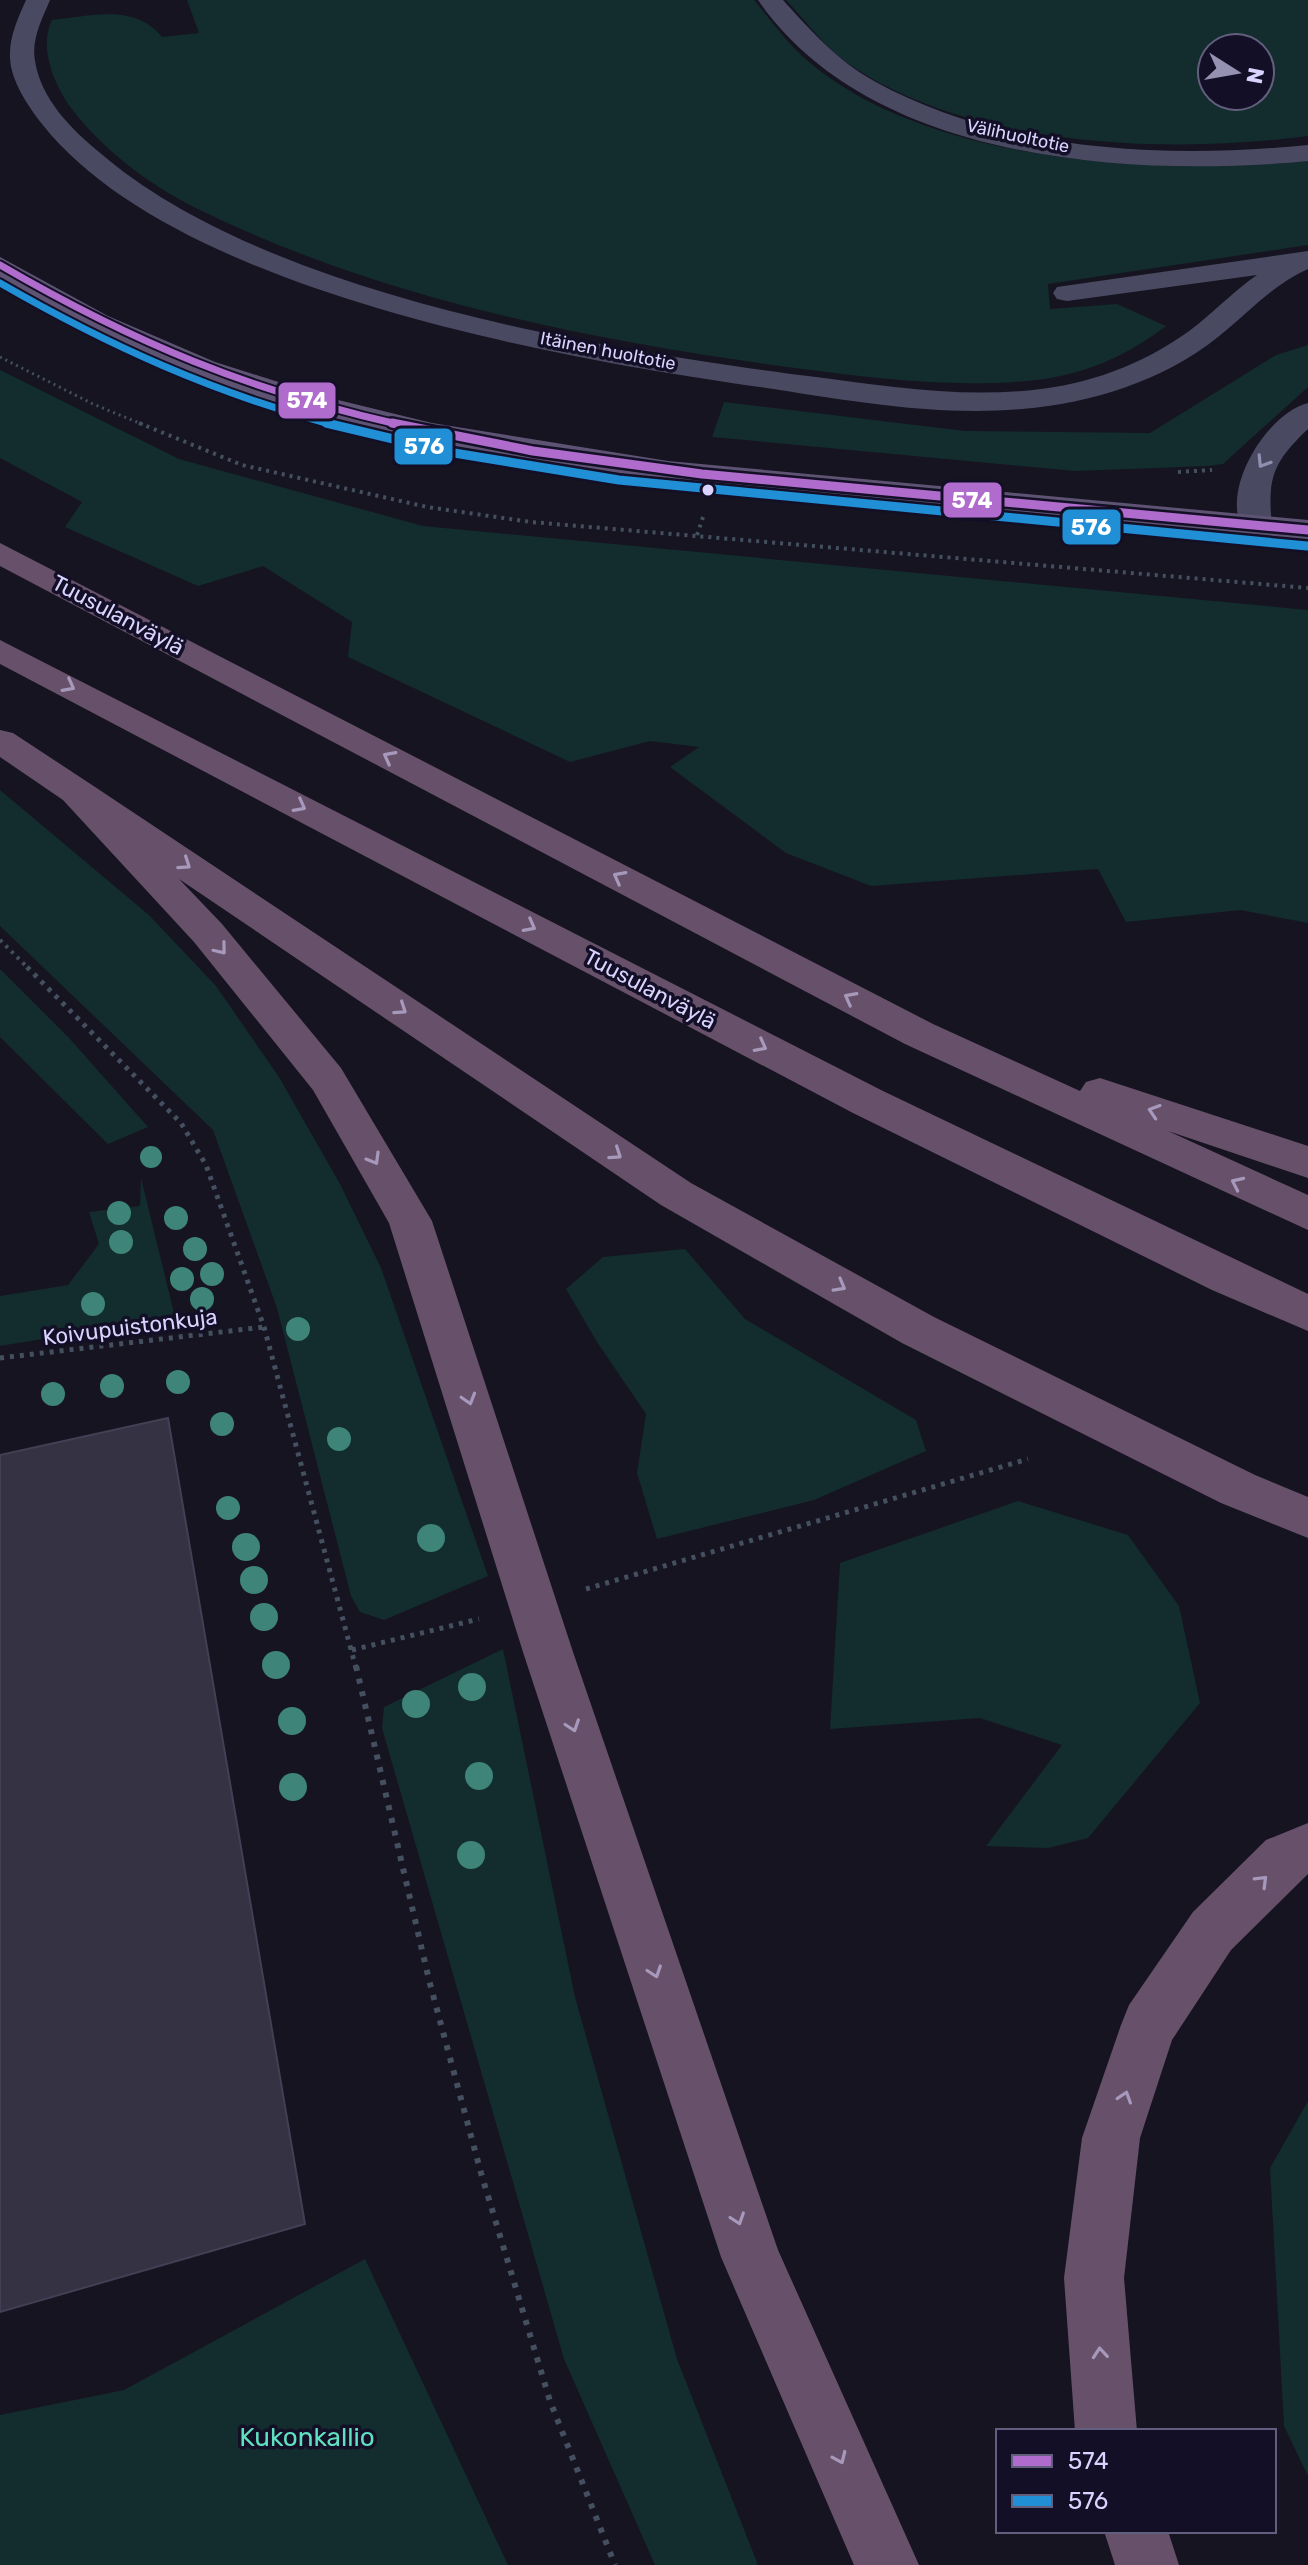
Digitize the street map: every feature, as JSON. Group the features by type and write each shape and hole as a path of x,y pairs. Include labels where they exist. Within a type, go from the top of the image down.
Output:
{"highway":[{"name":"Tuusulanväylä","path":"0,553 919,1034 1308,1214"},
{"name":"Tuusulanväylä","path":"0,650 868,1102 1214,1271 1308,1313"},
{"path":"0,741 676,1194 918,1330 1238,1489 1308,1518"},
{"path":"73,789 208,933 327,1079 410,1221 444,1317 548,1652 751,2257 887,2565"},
{"path":"919,1034 1308,1162"},
{"path":"1106,2429 1094,2278 1111,2138 1149,2025 1212,1931 1285,1858 1308,1848"},
{"path":"1137,2533 1147,2565"}],"main road":[{"path":"0,265 53,301 152,348 262,387 377,419 507,445 664,469 1308,530"}],"street":[{"name":"Itäinen huoltotie","path":"38,0 25,31 22,61 32,91 54,126 126,189 174,216 326,282 551,340 805,385 975,401 1039,398 1100,386 1154,366 1196,341 1270,274 1307,259"},
{"name":"Välihuoltotie","path":"770,0 818,53 841,71 865,87 938,118 1046,145 1114,153 1205,159 1308,153"},
{"path":"1067,293 1307,259"},
{"path":"1256,526 1251,491 1254,475 1277,441 1308,412"}],"path":[{"path":"0,357 93,404 242,465 427,507 531,522 1308,588"},
{"path":"697,535 706,508"},
{"path":"0,940 86,1024 181,1123 194,1142 264,1327 352,1650 429,1980 481,2173 550,2401 615,2565"},
{"name":"Koivupuistonkuja","path":"0,1358 264,1327"},
{"path":"573,1593 1028,1459"},
{"path":"352,1650 492,1616"}],"green space":[{"path":"187,0 754,0 801,55 851,91 909,120 974,140 1042,154 1113,162 1248,164 1308,159 1308,245 1048,284 1050,309 1117,304 1166,326 1135,347 1101,364 1046,379 965,383 842,374 705,355 555,328 407,290 263,239 177,198 111,151 71,108 54,78 47,42 52,20 111,14 139,19 162,37 199,33"},
{"path":"786,0 1308,0 1308,136 1253,142 1131,143 1069,138 1008,128 949,112 895,90 846,62 822,41"},
{"path":"1308,345 1308,387 1223,464 1075,471 712,437 724,402 965,431 1150,433 1276,355"},
{"path":"0,370 179,459 423,526 1308,610 1308,923 1240,910 1126,922 1098,869 871,886 786,853 670,767 699,747 650,741 570,762 348,657 352,622 263,566 198,586 65,527 82,502 0,458"},
{"path":"0,790 149,915 216,986 279,1077 340,1184 381,1268 488,1576 384,1620 360,1612 351,1596 277,1308 213,1130 0,926"},
{"path":"0,969 70,1039 148,1127 108,1144 0,1037"},
{"path":"141,1178 175,1317 0,1346 0,1296 68,1285 99,1244 89,1212 140,1206"},
{"path":"685,1249 745,1319 916,1420 926,1451 814,1500 657,1539 637,1473 646,1414 597,1342 566,1289 603,1257"},
{"path":"1018,1501 1128,1535 1179,1606 1200,1703 1088,1838 1048,1848 986,1846 1062,1745 980,1718 830,1729 840,1563"},
{"path":"503,1649 575,1997 677,2359 758,2565 655,2565 564,2359 382,1728 384,1707"},
{"path":"1308,2101 1308,2476 1284,2426 1270,2168"},
{"name":"Kukonkallio","path":"365,2259 508,2565 0,2565 0,2415 124,2390"}],"building":[{"path":"168,1418 305,2224 0,2312 0,1455"}],"transit line":[{"name":"574","path":"0,265 75,308 178,358 286,395 450,436 533,451 702,474 1308,530"},
{"name":"576","path":"0,283 98,338 199,383 281,410 448,452 619,480 704,490 1307,546"}]}
